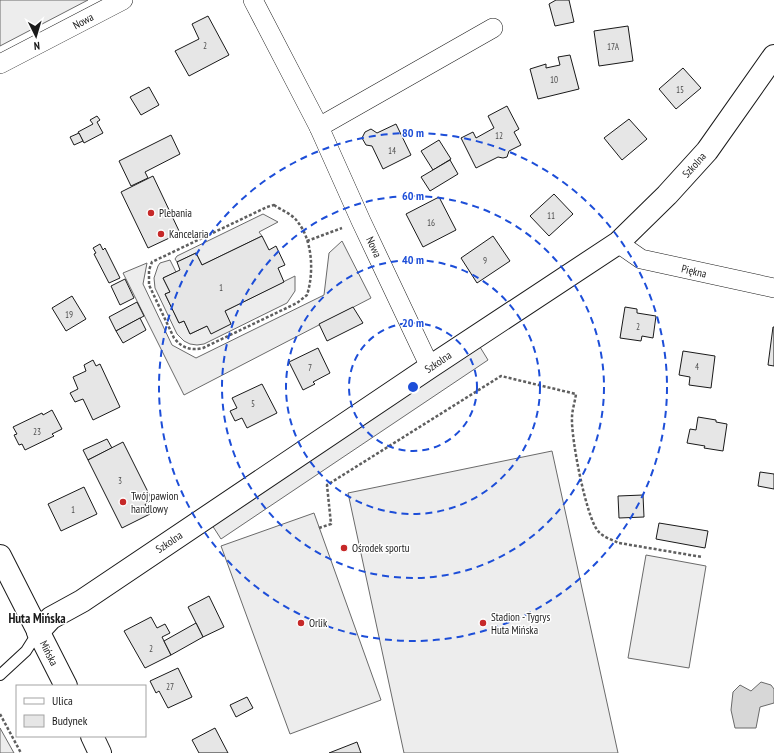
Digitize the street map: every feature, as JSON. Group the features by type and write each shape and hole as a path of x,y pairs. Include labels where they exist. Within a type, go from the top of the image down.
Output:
{"street":[{"name":"Nowa","path":"0,64 122,0"},
{"name":"Nowa","path":"253,0 319,127 361,221 430,367"},
{"path":"319,127 492,28"},
{"name":"Szkolna","path":"38,632 50,618 82,601 430,367 618,243 667,195 707,152 774,56"},
{"name":"Piękna","path":"618,243 641,259 774,288"},
{"name":"Mińska","path":"1,560 65,685"},
{"path":"92,737 100,753"}],"lane":[{"path":"0,675 26,651 38,632"}],"path":[{"path":"274,205 297,220 307,241 311,257 311,279 307,295 297,303 203,348 195,350 188,349 179,344 174,338 150,285 149,270 152,262 274,205"},
{"path":"307,241 361,221"},
{"path":"319,528 331,524 327,485 501,376 576,394 572,418 575,449 585,499 591,518 598,531 619,543 702,557"},
{"path":"0,714 21,753"}],"shaded area":[{"path":"0,0 88,0 0,46"},
{"path":"263,214 278,222 259,232 262,236 202,265 196,253 177,262 175,259 177,256"},
{"path":"342,241 371,298 184,395 123,273 147,263 143,284 172,345 196,358 324,295 329,253"},
{"path":"170,260 176,272 163,278 170,292 165,294 179,323 184,321 190,334 207,326 225,311 295,276 295,291 287,303 204,344 190,344 184,341 177,334 155,288 154,278 158,266 160,263"},
{"path":"480,347 488,360 221,539 212,525"},
{"name":"Stadion - Tygrys Huta Mińska","path":"552,451 618,753 404,753 348,493"},
{"name":"Orlik","path":"314,513 381,700 290,734 221,546"},
{"path":"646,555 706,566 689,668 628,658"},
{"path":"761,682 771,685 774,689 774,703 760,707 756,728 735,728 731,710 733,692 740,685 751,691"},
{"path":"0,728 14,753 0,753"}],"building":[{"path":"556,0 569,0 574,22 555,26 549,4"},
{"path":"208,16 229,55 189,76 175,51 199,39 192,24"},
{"path":"628,26 633,61 599,66 594,31"},
{"path":"570,55 579,89 538,99 530,69 546,64 546,68 560,65 558,57"},
{"path":"683,68 701,88 676,109 659,89"},
{"path":"149,87 159,105 141,115 130,97"},
{"path":"507,106 519,129 514,132 521,145 509,151 507,157 498,157 476,168 461,138 473,132 476,138 494,128 488,116"},
{"path":"97,116 100,120 97,122 103,133 84,143 78,132 93,124 90,120"},
{"path":"629,119 647,139 622,160 604,138"},
{"path":"396,124 411,155 383,169 372,146 366,145 362,138 365,132 371,129 377,133"},
{"path":"79,133 83,141 74,145 70,137"},
{"path":"171,135 180,154 145,172 148,178 131,186 119,161"},
{"path":"439,140 451,159 433,170 421,151"},
{"path":"450,160 458,174 430,191 421,177"},
{"name":"Plebania","path":"153,176 180,233 148,248 121,192"},
{"path":"554,194 573,214 549,236 530,216"},
{"path":"439,197 456,230 423,247 406,214"},
{"path":"262,236 269,250 276,246 285,265 278,268 284,282 225,311 231,324 211,334 207,326 190,334 184,321 179,323 165,294 170,292 163,278 180,270 177,262 196,253 202,265"},
{"path":"493,236 510,261 477,283 461,258"},
{"path":"100,244 103,250 105,248 120,278 109,283 94,254 96,253 93,248"},
{"path":"125,279 134,298 120,305 111,286"},
{"path":"72,296 86,319 66,331 52,308"},
{"path":"137,302 144,316 116,331 109,317"},
{"path":"353,307 363,323 327,341 319,324"},
{"path":"625,307 637,309 637,313 656,316 653,338 642,336 641,341 620,338"},
{"path":"140,318 146,330 123,343 116,331"},
{"path":"774,327 774,366 768,365"},
{"path":"318,348 330,373 313,382 315,384 303,390 289,362"},
{"path":"683,351 715,356 711,388 689,385 690,377 679,375"},
{"path":"93,360 96,366 100,364 120,407 93,420 83,399 75,402 70,393 78,389 73,377 86,371 84,365"},
{"path":"262,384 277,413 247,428 242,418 235,421 230,411 237,408 232,398"},
{"path":"52,410 62,429 52,434 54,436 25,450 22,444 19,445 14,435 17,434 13,427 42,413 43,415"},
{"path":"698,417 716,420 716,422 727,424 723,451 687,443 690,429 696,430"},
{"path":"107,439 112,448 88,460 83,450"},
{"path":"123,442 152,500 145,504 150,514 122,528 88,460"},
{"path":"760,472 774,474 774,489 758,486"},
{"path":"84,487 97,514 61,531 48,504"},
{"path":"643,495 644,517 619,518 618,496"},
{"path":"659,523 708,531 705,548 656,539"},
{"path":"209,596 224,627 203,637 188,607"},
{"path":"151,617 157,628 165,624 170,633 162,637 171,655 145,668 124,631"},
{"path":"196,623 203,637 171,655 164,641"},
{"path":"178,668 192,697 168,708 159,691 156,693 150,681"},
{"path":"247,697 253,708 236,717 230,705"},
{"path":"215,728 228,753 199,753 192,740"},
{"path":"357,742 361,753 329,753"}],"place":[{"name":"Plebania","path":"151,213"},
{"name":"Kancelaria","path":"161,234"},
{"name":"Twój pawion handlowy","path":"123,502"},
{"name":"Ośrodek sportu","path":"344,548"},
{"name":"Orlik","path":"301,623"},
{"name":"Stadion - Tygrys Huta Mińska","path":"483,623"}],"district":[{"name":"Huta Mińska","path":"37,618"}]}
